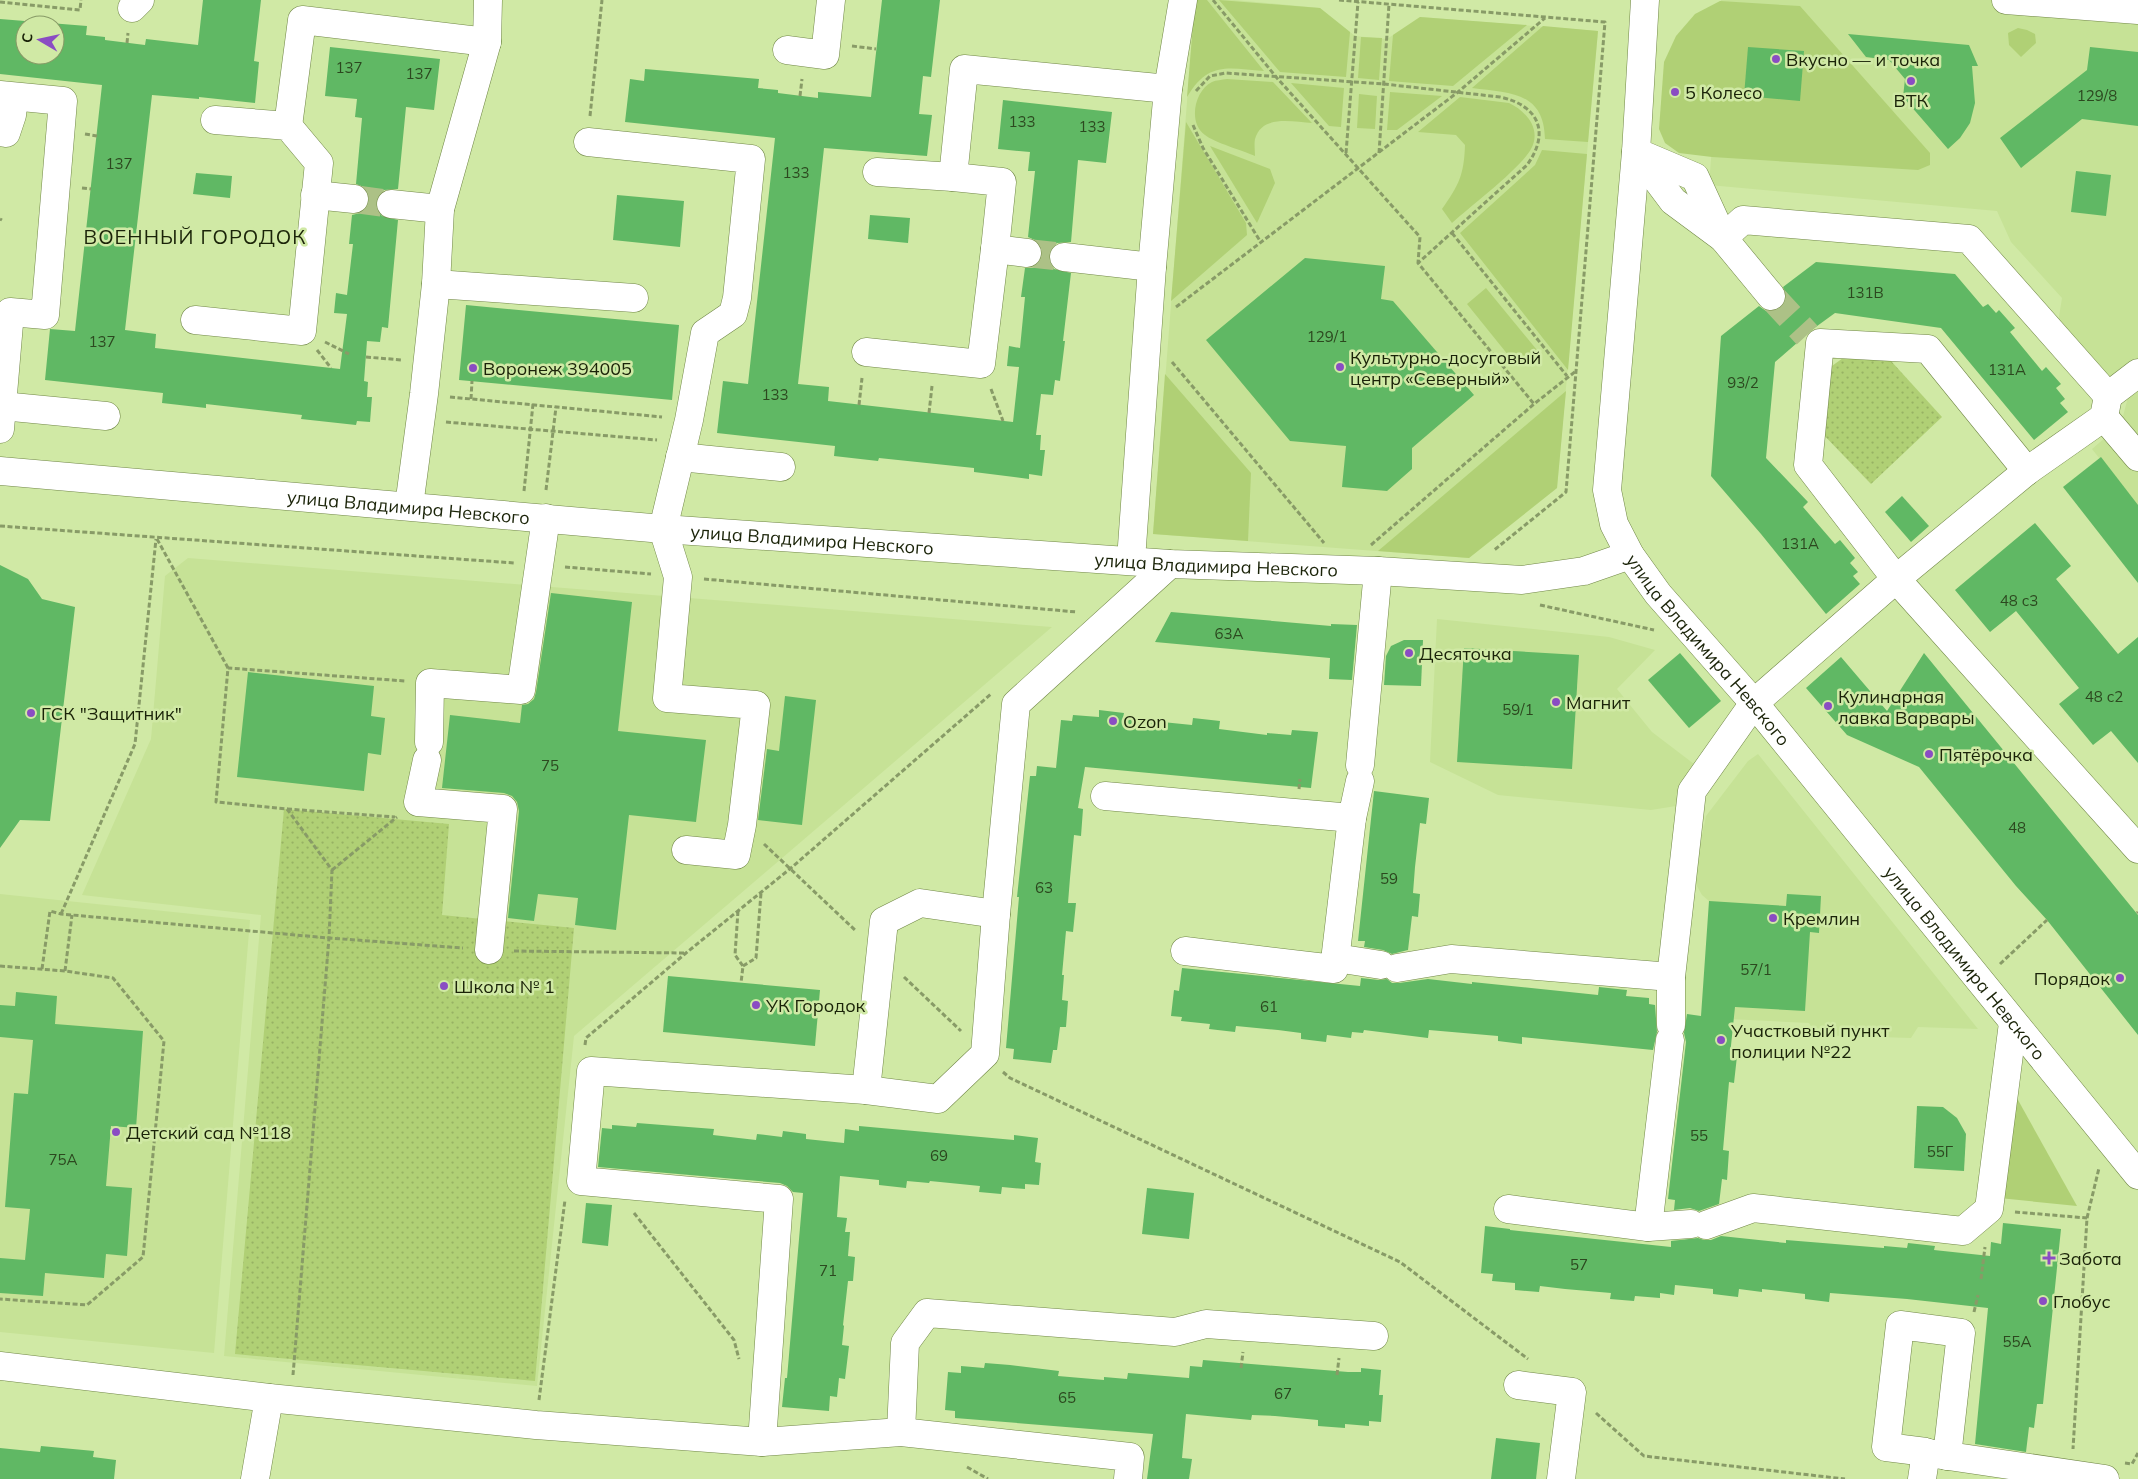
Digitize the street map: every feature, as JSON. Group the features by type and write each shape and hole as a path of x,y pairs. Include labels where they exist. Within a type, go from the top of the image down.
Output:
{"street":[{"path":"409,506 428,362 436,284 440,209 487,42 488,0"},
{"path":"787,50 825,55 831,0"},
{"path":"1131,560 1152,267 1168,89 1183,0"},
{"path":"1630,555 1614,524 1607,490 1636,152 1645,0"},
{"path":"2006,0 2096,4 2138,10"},
{"path":"288,126 302,20 487,42"},
{"path":"953,177 964,69 1168,89"},
{"path":"0,132 6,133 12,115 7,96 63,101 45,315 10,312 1,403 106,416"},
{"path":"195,320 302,331 316,195 319,163 288,126 215,120"},
{"path":"588,142 750,159 737,298 733,314 705,333 684,440 663,529 678,577 667,698 756,705 743,816 736,855 686,850"},
{"path":"1636,152 1672,201 1723,238 1771,296"},
{"path":"866,352 981,364 1002,182 877,172"},
{"path":"316,195 354,199"},
{"path":"391,204 440,209"},
{"path":"1723,238 1743,220 1969,239 2106,407 2138,457"},
{"path":"994,249 1027,253"},
{"path":"1064,257 1152,267"},
{"path":"436,284 634,298"},
{"path":"2027,470 1928,350 1814,339 1808,465 1896,579 2138,849"},
{"path":"1648,1227 1670,1033 1672,977 1692,791 1754,703 1896,579 2106,407 2138,373"},
{"path":"684,440 781,467"},
{"name":"улица Владимира Невского","path":"0,471 663,529 1170,564 1372,560 1522,580 1584,571 1630,555 1658,594 1754,703 2138,1175"},
{"path":"489,950 503,809 418,802 428,751 430,683 521,690 533,517"},
{"path":"1185,951 1334,969 1352,818 1360,773 1372,560"},
{"path":"762,1442 779,1199 581,1181 592,1071 866,1090 938,1098 985,1054 1016,704 1170,564"},
{"path":"1105,796 1352,818"},
{"path":"866,1090 884,921 920,903 996,914"},
{"path":"1336,958 1389,966 1451,959 1672,977"},
{"path":"1508,1209 1648,1227 1699,1225 1752,1208 1963,1231 1989,1209 2013,1023"},
{"path":"901,1432 905,1343 927,1314 1175,1332 1206,1324 1374,1336"},
{"path":"1922,1479 1937,1454 1961,1333 1900,1325 1877,1445 1937,1454 2070,1474 2105,1479"},
{"path":"0,1366 279,1399 536,1425 762,1442 901,1432 1130,1457 1128,1479"},
{"path":"1526,1374 1572,1392 1561,1479"},
{"path":"255,1479 279,1399"}],"path":[{"path":"0,2 80,10 81,0"},
{"path":"588,142 602,0"},
{"path":"1213,0 1277,78 1420,237 1418,262 1534,404"},
{"path":"1339,0 1605,22 1566,492 1491,552"},
{"path":"1346,153 1358,2"},
{"path":"1379,153 1389,4"},
{"path":"1171,311 1260,241 1359,169 1458,92 1546,18"},
{"path":"1195,93 1198,86 1210,76 1226,73 1384,84 1500,96 1523,104 1539,123 1539,139 1536,152 1526,164 1452,233 1418,262"},
{"path":"1190,117 1195,133 1260,241"},
{"path":"1452,233 1567,376"},
{"path":"1167,356 1328,547"},
{"path":"366,357 428,362"},
{"path":"981,364 1003,421"},
{"path":"1372,560 1534,404 1567,376 1576,372"},
{"path":"470,398 472,381"},
{"path":"422,407 470,398 533,404 556,407 684,440"},
{"path":"515,563 533,517 531,429 533,404"},
{"path":"422,407 531,429 684,440"},
{"path":"546,490 556,407"},
{"path":"61,914 135,744 156,539 228,668 216,802 396,818"},
{"path":"1538,605 1660,631"},
{"path":"228,668 430,683"},
{"path":"584,1048 586,1038 761,892 994,691"},
{"path":"332,870 418,802"},
{"path":"279,1399 329,938 332,870 287,809"},
{"path":"743,966 756,958 761,892"},
{"path":"42,969 50,911 61,914 329,938 489,950 686,953"},
{"path":"738,911 735,955 743,966 742,983"},
{"path":"65,971 72,914"},
{"path":"1980,983 2047,920"},
{"path":"0,966 65,971 113,978 164,1041 143,1257 87,1305 0,1299"},
{"path":"1010,1078 1400,1262 1526,1374"},
{"path":"2070,1474 2087,1218 2101,1159"},
{"path":"536,1425 566,1193"},
{"path":"628,1206 734,1340 742,1368"},
{"path":"1981,1279 1989,1209 2087,1218"},
{"path":"1572,1392 1644,1456 1845,1479"}],"shaded area":[{"path":"1195,0 1234,0 1320,8 1355,36 1387,39 1420,17 1598,31 1557,488 1469,558 1153,534"},
{"path":"1195,0 1207,0 1264,71 1229,68 1211,72 1195,85 1187,97"},
{"path":"1219,0 1320,8 1350,32 1346,77 1280,72"},
{"path":"1721,0 2138,0 2138,507 2092,449 2121,424 2127,401 2058,323 2062,298 2011,242 1997,211 1709,185 1722,18"},
{"path":"1720,1 1800,6 1930,153 1930,165 1918,170 1712,157 1679,153 1665,143 1659,129 1664,62 1676,36 1695,14"},
{"path":"1420,17 1527,25 1453,86 1389,81 1393,35"},
{"path":"1543,26 1598,31 1588,142 1545,139 1543,123 1538,111 1531,103 1522,97 1511,94 1472,88"},
{"path":"2018,28 2035,34 2036,43 2021,57 2009,45 2008,33"},
{"path":"1361,37 1382,38 1379,80 1358,78"},
{"path":"1217,80 1273,82 1312,123 1279,121 1264,126 1255,139 1255,156 1209,138 1200,130 1196,123 1195,107 1197,100 1206,86"},
{"path":"1291,83 1344,88 1341,127 1329,126"},
{"path":"1390,92 1442,96 1397,130 1387,130"},
{"path":"1359,94 1377,96 1375,129 1357,128"},
{"path":"1460,97 1509,103 1526,116 1535,134 1534,142 1526,157 1495,187 1452,223 1442,209 1460,179 1465,145 1456,135 1418,132"},
{"path":"1186,122 1246,223 1247,235 1171,301"},
{"path":"1210,146 1270,169 1275,183 1257,223"},
{"path":"1542,150 1587,154 1568,370 1460,233 1535,165"},
{"path":"1486,288 1537,350 1517,366 1467,304"},
{"path":"1843,358 1891,361 1942,417 1871,484 1817,428 1825,371"},
{"path":"1165,374 1251,473 1248,541 1153,534"},
{"path":"1566,391 1557,488 1469,558 1378,551"},
{"name":"Школа № 1","path":"188,558 1052,627 574,1036 537,1386 224,1356 261,915 82,895 151,739 165,576"},
{"path":"1437,619 1609,637 1655,650 1617,689 1652,732 1698,767 1693,779 1676,806 1651,810 1498,795 1430,762"},
{"path":"1758,754 1978,1029 1918,1027 1911,1038 1816,1035 1809,1023 1728,1019 1709,901 1702,895 1693,879 1706,816 1748,761"},
{"path":"284,809 449,824 442,915 574,928 535,1381 235,1354"},
{"name":"Детский сад №118","path":"0,894 250,920 214,1353 0,1332"},
{"path":"2013,1091 2077,1206 1999,1198"}],"building":[{"path":"203,0 261,0 254,61 259,62 255,103 199,97 199,99 152,95 125,330 156,334 155,348 340,369 347,314 334,313 336,293 347,295 353,244 349,244 352,215 366,209 370,200 364,187 356,184 362,118 355,117 357,99 325,96 330,47 440,59 434,110 406,107 398,189 384,190 379,194 376,202 377,210 382,216 398,220 388,328 382,327 380,342 367,341 364,381 368,382 367,397 372,397 370,422 357,421 356,425 301,419 302,415 206,404 206,408 162,403 163,393 45,380 50,329 75,331 102,85 0,74 0,19 15,20 15,65 65,65 65,24 87,26 86,35 105,37 105,40 145,45 146,39 198,45"},
{"path":"882,0 940,0 931,77 923,76 919,114 932,115 927,156 824,148 798,384 829,387 828,401 1013,422 1019,367 1007,366 1009,346 1020,348 1025,297 1021,297 1025,268 1033,268 1039,263 1042,254 1041,246 1037,241 1028,237 1035,171 1028,171 1030,152 998,149 1003,100 1112,112 1106,163 1078,160 1071,242 1057,243 1051,248 1049,255 1050,263 1054,269 1071,273 1060,381 1055,380 1053,395 1041,394 1036,435 1041,435 1040,450 1045,450 1042,476 1029,474 1029,479 974,472 974,468 879,458 878,461 834,456 835,446 717,433 723,381 748,384 775,138 625,122 630,79 644,81 645,69 759,79 758,88 778,90 778,93 818,98 818,92 871,97"},
{"path":"1848,34 1969,45 1978,66 1972,66 1975,103 1970,123 1960,138 1948,149 1903,97 1905,79 1889,60 1866,57"},
{"path":"1748,47 1804,51 1800,101 1744,96"},
{"path":"2090,47 2138,52 2138,126 2082,119 2021,168 2000,138 2087,70"},
{"path":"2076,171 2111,175 2106,216 2071,212"},
{"path":"196,173 232,176 230,198 193,194"},
{"path":"617,195 684,201 680,247 613,240"},
{"path":"870,215 910,218 908,243 868,239"},
{"name":"Культурно-досуговый центр «Северный»","path":"1305,258 1385,266 1381,299 1393,301 1474,395 1412,448 1412,469 1387,491 1342,487 1346,446 1290,441 1206,340"},
{"path":"1816,262 1955,274 1983,307 1988,304 1996,313 1999,310 2015,328 2010,332 2042,371 2046,367 2061,384 2056,388 2065,399 2060,403 2068,412 2034,440 1941,328 1835,313 1813,329 1775,362 1766,458 1808,502 1803,507 1835,544 1840,540 1855,558 1850,563 1858,572 1853,576 1860,584 1826,614 1711,476 1721,336 1759,306 1766,311 1781,308 1786,301 1783,287"},
{"path":"466,305 679,325 672,400 459,380"},
{"path":"2101,457 2138,505 2138,583 2063,487"},
{"path":"1902,496 1929,526 1911,542 1885,512"},
{"path":"2035,523 2071,566 2056,579 2118,654 2138,637 2138,763 2111,731 2093,745 2059,704 2079,688 2016,611 1990,632 1955,590"},
{"name":"ГСК \"Защитник\"","path":"0,565 28,579 42,599 75,607 50,821 20,820 0,848"},
{"path":"551,593 632,602 618,731 706,740 696,822 629,815 616,930 575,925 578,898 538,894 534,921 508,918 519,811 517,802 512,796 504,793 442,788 450,715 520,723 522,705 528,704 534,699"},
{"path":"1171,612 1331,626 1331,624 1357,625 1352,680 1329,679 1330,658 1155,642"},
{"path":"1404,640 1423,640 1421,686 1384,685 1386,656 1391,646"},
{"path":"1464,648 1579,655 1572,769 1457,762"},
{"path":"1680,653 1721,701 1689,728 1648,680"},
{"path":"1924,653 2138,915 2138,1035 2047,920 2016,886 1919,767 1847,735 1806,688 1841,657 1887,711"},
{"path":"248,672 374,686 371,716 385,718 381,755 368,753 364,791 237,777"},
{"path":"785,696 816,700 802,825 758,820 767,749 779,751"},
{"path":"1099,710 1124,713 1123,718 1192,725 1193,718 1220,721 1219,729 1267,735 1267,733 1291,735 1292,730 1318,732 1311,788 1085,767 1078,808 1083,809 1081,836 1074,835 1068,903 1076,903 1073,932 1066,931 1062,975 1064,975 1062,1000 1068,1001 1066,1027 1060,1027 1057,1050 1053,1050 1051,1063 1013,1059 1014,1049 1006,1048 1019,897 1017,897 1030,776 1036,776 1037,766 1056,768 1061,720 1072,721 1073,715 1099,717"},
{"path":"1374,791 1429,798 1426,824 1420,823 1415,867 1413,893 1420,894 1418,917 1412,916 1408,950 1392,954 1383,950 1364,947 1365,941 1358,941"},
{"path":"1787,894 1821,896 1819,933 1810,932 1805,1011 1735,1007 1730,1055 1737,1056 1734,1083 1729,1082 1723,1150 1729,1151 1727,1180 1722,1179 1719,1204 1699,1211 1690,1208 1674,1210 1675,1200 1668,1199 1686,1042 1684,1033 1687,1014 1701,1016 1709,901 1786,906"},
{"path":"1182,968 1360,986 1361,978 1387,979 1392,983 1428,979 1598,995 1599,987 1627,990 1626,996 1649,998 1649,1004 1655,1005 1657,1032 1653,1050 1522,1037 1522,1044 1498,1041 1498,1036 1429,1030 1428,1038 1364,1030 1363,1033 1352,1032 1351,1038 1327,1035 1326,1042 1301,1039 1301,1033 1278,1030 1236,1026 1235,1032 1209,1029 1210,1024 1181,1021 1182,1017 1171,1016 1174,990 1179,991"},
{"path":"668,976 820,990 815,1046 663,1032"},
{"path":"16,992 57,996 55,1024 143,1031 136,1128 111,1126 106,1186 132,1188 127,1256 106,1254 104,1278 45,1273 43,1296 0,1293 0,1258 25,1260 30,1209 5,1207 14,1093 28,1094 33,1040 0,1037 0,1005 15,1006"},
{"path":"1917,1106 1943,1107 1957,1118 1966,1134 1964,1171 1914,1168"},
{"path":"637,1123 714,1129 713,1135 756,1140 757,1134 782,1137 783,1131 806,1134 806,1139 844,1143 845,1129 859,1131 859,1126 1014,1140 1014,1135 1038,1138 1035,1162 1041,1163 1039,1185 1025,1184 1025,1189 1002,1187 1001,1194 979,1192 980,1186 930,1181 929,1183 907,1181 906,1188 879,1185 879,1180 840,1176 837,1217 847,1218 845,1232 850,1232 848,1256 855,1257 853,1281 848,1281 843,1325 842,1345 849,1346 845,1379 839,1378 837,1397 830,1396 829,1411 782,1407 785,1378 787,1378 803,1193 793,1192 787,1186 780,1183 598,1167 602,1128 612,1129 612,1125 636,1127"},
{"path":"1147,1188 1194,1193 1189,1239 1142,1234"},
{"path":"586,1203 612,1205 608,1246 582,1243"},
{"path":"2003,1223 2061,1229 2043,1404 2037,1404 2034,1428 2029,1427 2026,1452 1975,1444 1988,1308 1830,1293 1829,1302 1805,1299 1805,1294 1762,1289 1762,1292 1739,1289 1738,1297 1713,1294 1713,1289 1675,1285 1674,1295 1660,1293 1660,1298 1635,1296 1634,1301 1610,1299 1611,1293 1540,1286 1539,1292 1515,1290 1515,1283 1492,1281 1493,1274 1481,1273 1485,1226 1671,1247 1671,1241 1698,1238 1711,1240 1721,1236 1786,1243 1786,1240 1884,1248 1884,1246 1907,1248 1908,1243 1935,1246 1934,1250 1990,1256 1991,1242 2001,1244"},
{"path":"1203,1360 1348,1372 1361,1372 1361,1368 1381,1370 1379,1395 1383,1395 1381,1422 1369,1421 1369,1426 1345,1424 1345,1428 1318,1426 1318,1420 1275,1416 1252,1415 1251,1420 1186,1414 1182,1458 1192,1459 1189,1479 1147,1479 1153,1434 955,1418 955,1411 945,1410 948,1372 961,1373 961,1366 984,1368 985,1363 1010,1365 1059,1371 1058,1376 1104,1380 1104,1377 1127,1379 1128,1373 1189,1378 1190,1366 1202,1367"},
{"path":"1496,1438 1540,1443 1536,1479 1491,1479"},
{"path":"41,1446 94,1451 93,1457 116,1460 114,1479 0,1479 0,1448 40,1452"}],"tunnel":[{"path":"354,199 391,204"},
{"path":"1027,253 1064,257"},
{"path":"1771,296 1807,335"}],"place":[{"name":"Вкусно — и точка","path":"1776,59"},
{"name":"ВТК","path":"1911,81"},
{"name":"5 Колесо","path":"1675,92"},
{"name":"Культурно-досуговый центр «Северный»","path":"1340,367"},
{"name":"Воронеж 394005","path":"473,368"},
{"name":"Десяточка","path":"1409,653"},
{"name":"Магнит","path":"1556,702"},
{"name":"Кулинарная лавка Варвары","path":"1828,706"},
{"name":"ГСК \"Защитник\"","path":"31,713"},
{"name":"Ozon","path":"1113,721"},
{"name":"Пятёрочка","path":"1929,754"},
{"name":"Кремлин","path":"1773,918"},
{"name":"Порядок","path":"2120,978"},
{"name":"Школа № 1","path":"444,986"},
{"name":"УК Городок","path":"756,1005"},
{"name":"Участковый пункт полиции №22","path":"1721,1040"},
{"name":"Детский сад №118","path":"116,1132"},
{"name":"Забота","path":"2049,1258"},
{"name":"Глобус","path":"2043,1301"}],"district":[{"name":"ВОЕННЫЙ ГОРОДОК","path":"195,236"}]}
